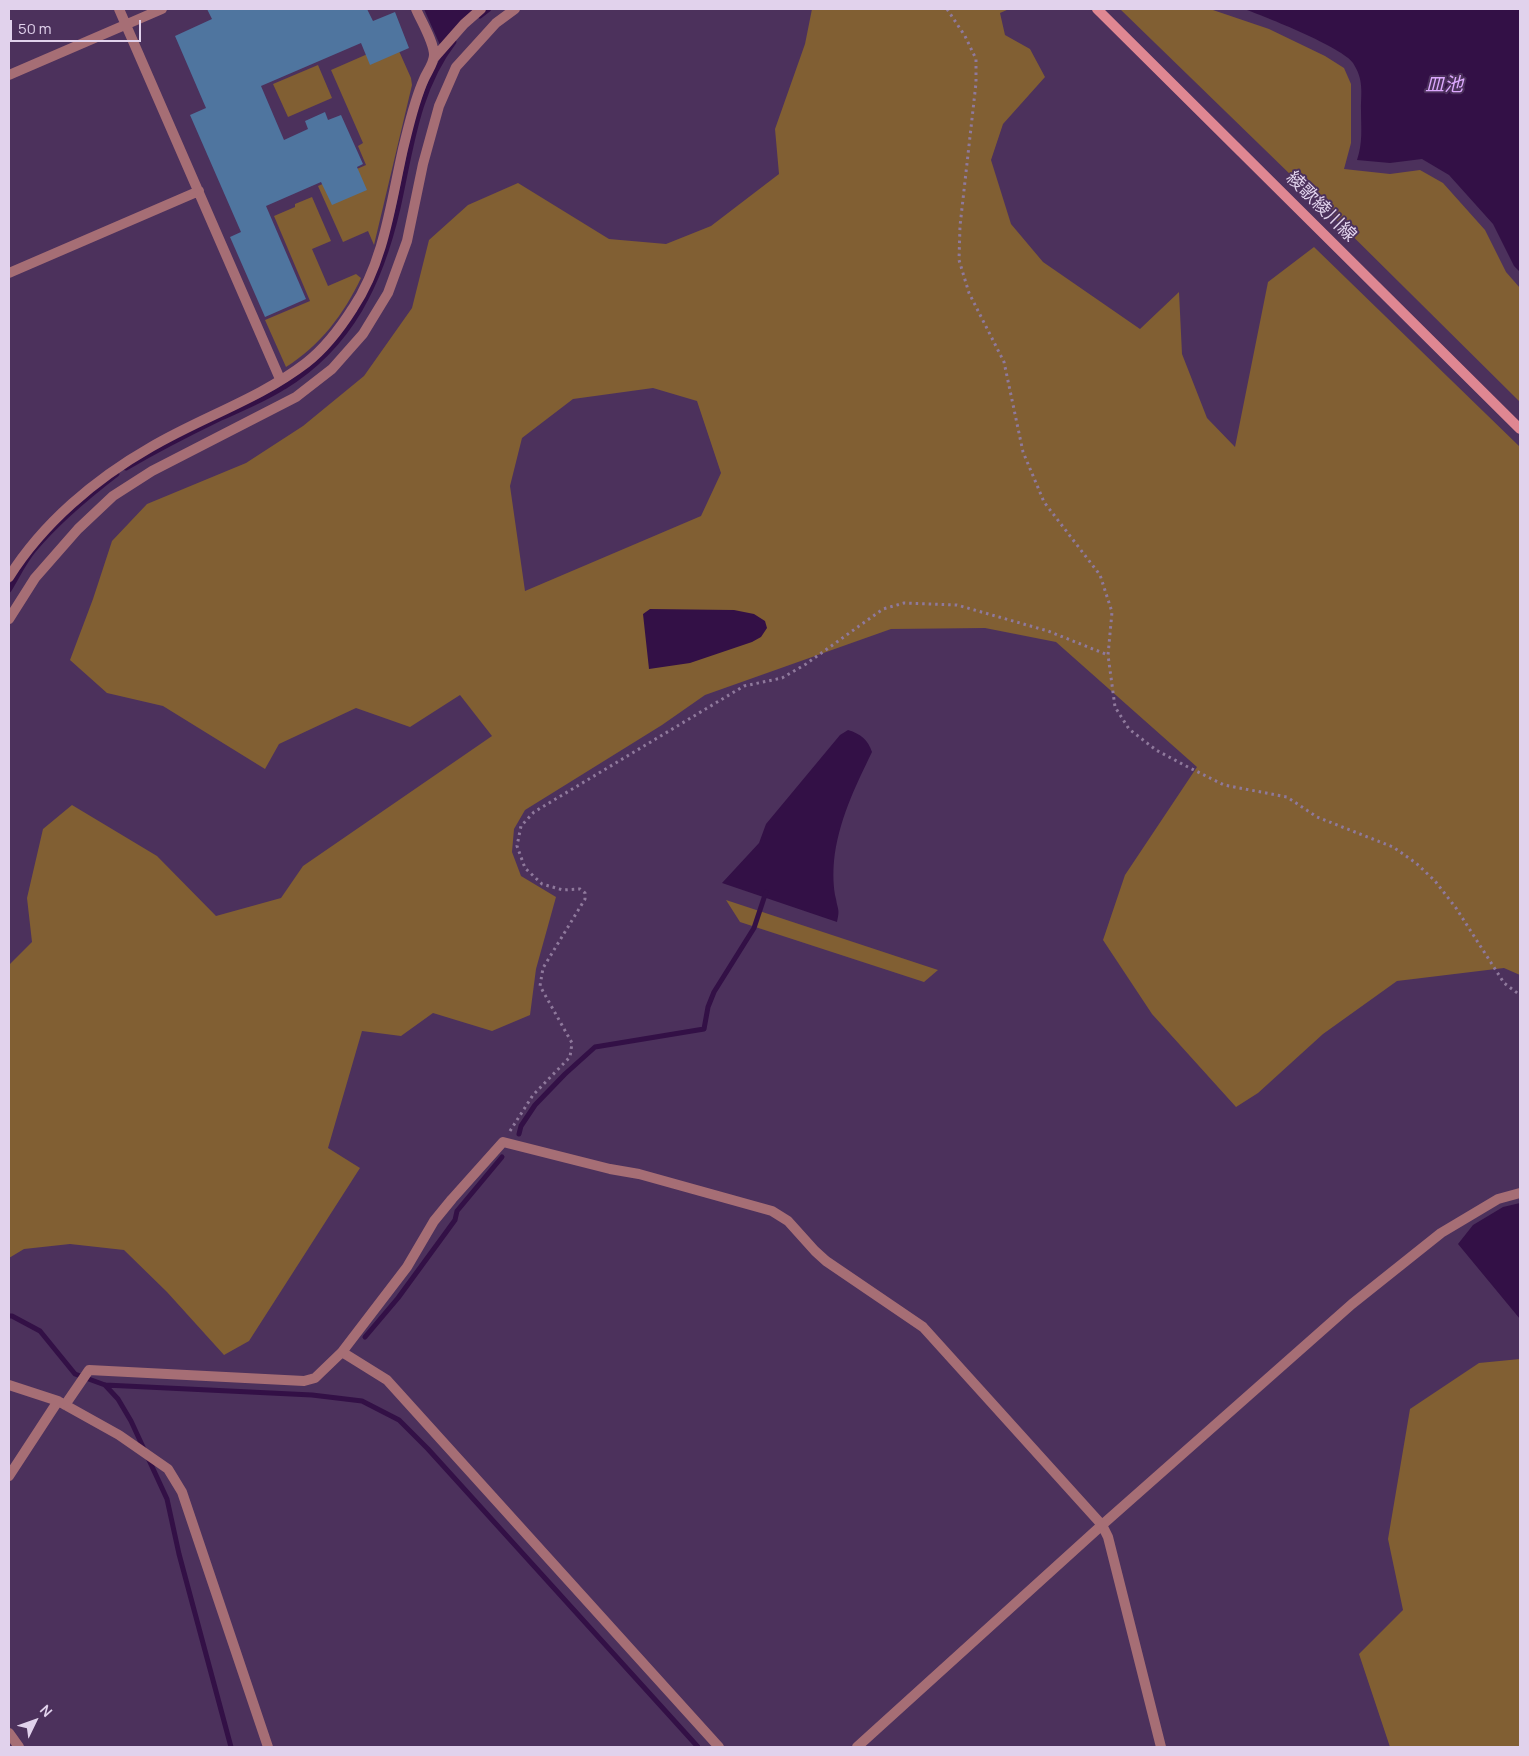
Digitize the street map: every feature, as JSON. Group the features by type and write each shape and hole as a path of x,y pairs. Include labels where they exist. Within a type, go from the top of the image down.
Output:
{"main road":[{"name":"綾歌綾川線","path":"1097,9 1520,429"}],"street":[{"path":"120,9 280,379"},
{"path":"9,75 162,9"},
{"path":"416,9 434,50 434,58"},
{"path":"9,577 52,522 72,503 114,470 151,446 264,390 306,362 332,336 354,308 372,273 384,233 412,109 423,80 434,58 464,24 481,9"},
{"path":"9,619 35,578 78,529 113,496 152,471 296,397 332,369 363,334 388,293 407,241 423,164 436,116 456,68 496,23 515,9"},
{"path":"9,273 199,191"},
{"path":"9,1476 61,1403 78,1387 88,1370 304,1381 315,1378 342,1352 407,1267 434,1221 503,1142 610,1169 639,1174 772,1211 788,1221 815,1251 826,1260 924,1326 1102,1525 1108,1537 1161,1747"},
{"path":"857,1747 1102,1525 1352,1304 1441,1233 1498,1199 1520,1193"},
{"path":"342,1352 387,1380 719,1747"},
{"path":"9,1384 61,1403 119,1435 168,1469 182,1492 268,1747"},
{"path":"9,1733 19,1747"}],"path":[{"path":"947,9 965,36 976,59 976,82 960,226 959,260 969,293 1004,362 1023,452 1044,502 1100,575 1112,612 1108,655 1115,707 1130,729 1156,750 1224,785 1286,797 1317,817 1393,847 1435,881 1456,908 1504,983 1520,995"},
{"path":"503,1142 533,1095 570,1056 572,1043 540,986 544,968 585,899 585,893 580,889 563,890 542,884 525,868 517,846 521,826 534,812 744,686 782,678 806,664 883,609 904,603 957,605 1048,631 1108,655"}],"shaded area":[{"path":"812,9 1009,9 1000,13 1005,35 1030,49 1045,77 1003,124 991,160 1011,224 1043,262 1140,329 1179,292 1182,354 1207,418 1235,447 1268,282 1314,247 1520,447 1520,975 1504,968 1397,981 1323,1034 1258,1093 1236,1107 1152,1014 1103,940 1125,875 1197,767 1056,642 985,628 891,629 705,695 662,725 525,810 514,829 512,852 521,876 556,897 536,969 530,1015 492,1031 433,1013 401,1036 362,1031 328,1148 360,1168 249,1341 224,1355 167,1292 124,1250 70,1244 24,1249 9,1258 9,965 32,942 27,898 43,829 72,805 157,856 216,916 281,898 303,866 492,736 460,695 410,727 356,708 279,744 265,769 163,706 107,693 70,660 112,541 147,504 246,463 303,426 364,376 412,308 429,240 468,205 518,183 609,239 666,244 711,226 779,174 775,129 805,44","holes":["653,388 697,401 721,473 701,516 525,591 510,486 522,438 573,399"]},
{"path":"1120,9 1210,9 1269,29 1325,56 1344,68 1351,84 1351,143 1344,169 1390,174 1420,170 1443,183 1485,230 1506,272 1520,288 1520,402 1295,179"},
{"path":"395,42 411,78 412,85 374,245 368,231 343,242 318,186 366,165 358,146 363,143 331,70"},
{"path":"318,65 332,98 288,117 273,84"},
{"path":"312,197 331,241 312,249 328,286 356,274 361,278 347,304 330,328 310,349 286,367 265,320 310,301 274,216"},
{"path":"726,900 938,970 924,982 740,922"},
{"path":"1520,1359 1520,1747 1390,1747 1359,1654 1403,1610 1388,1539 1410,1409 1479,1363"}],"water":[{"path":"424,9 476,9 440,45"},
{"name":"皿池","path":"1244,9 1520,9 1520,272 1514,266 1493,224 1449,175 1422,159 1390,163 1357,160 1361,135 1361,86 1357,69 1347,57 1303,33"},
{"path":"650,609 734,610 754,614 765,621 767,628 761,637 752,642 690,663 649,669 643,614"},
{"path":"848,730 857,733 863,738 872,752 859,778 839,832 833,875 838,910 837,922 722,883 759,843 766,824 840,735"},
{"path":"1520,1203 1520,1319 1458,1244 1473,1225 1503,1207"}],"building":[{"path":"207,9 367,9 373,21 395,12 409,48 370,65 361,43 261,86 284,140 308,129 305,121 325,112 328,120 341,115 363,164 357,167 367,190 332,205 321,182 266,206 306,299 265,317 230,237 241,232 190,115 206,108 175,36 212,19"}],"waterway":[{"path":"480,16 489,9"},
{"path":"126,468 184,436 284,387 307,371 328,352 345,332 360,310 382,261 398,208 423,100 431,80 454,42"},
{"path":"9,590 27,559 43,539 73,510 117,474"},
{"path":"519,1134 521,1126 535,1105 595,1047 704,1029 708,1007 714,992 754,928 766,892"},
{"path":"365,1337 398,1298 455,1220 457,1211 502,1157"},
{"path":"9,1316 40,1331 75,1374 105,1385 312,1395 362,1401 399,1420 428,1449 698,1747"},
{"path":"105,1385 118,1399 131,1421 167,1499 179,1554 231,1747"}]}
